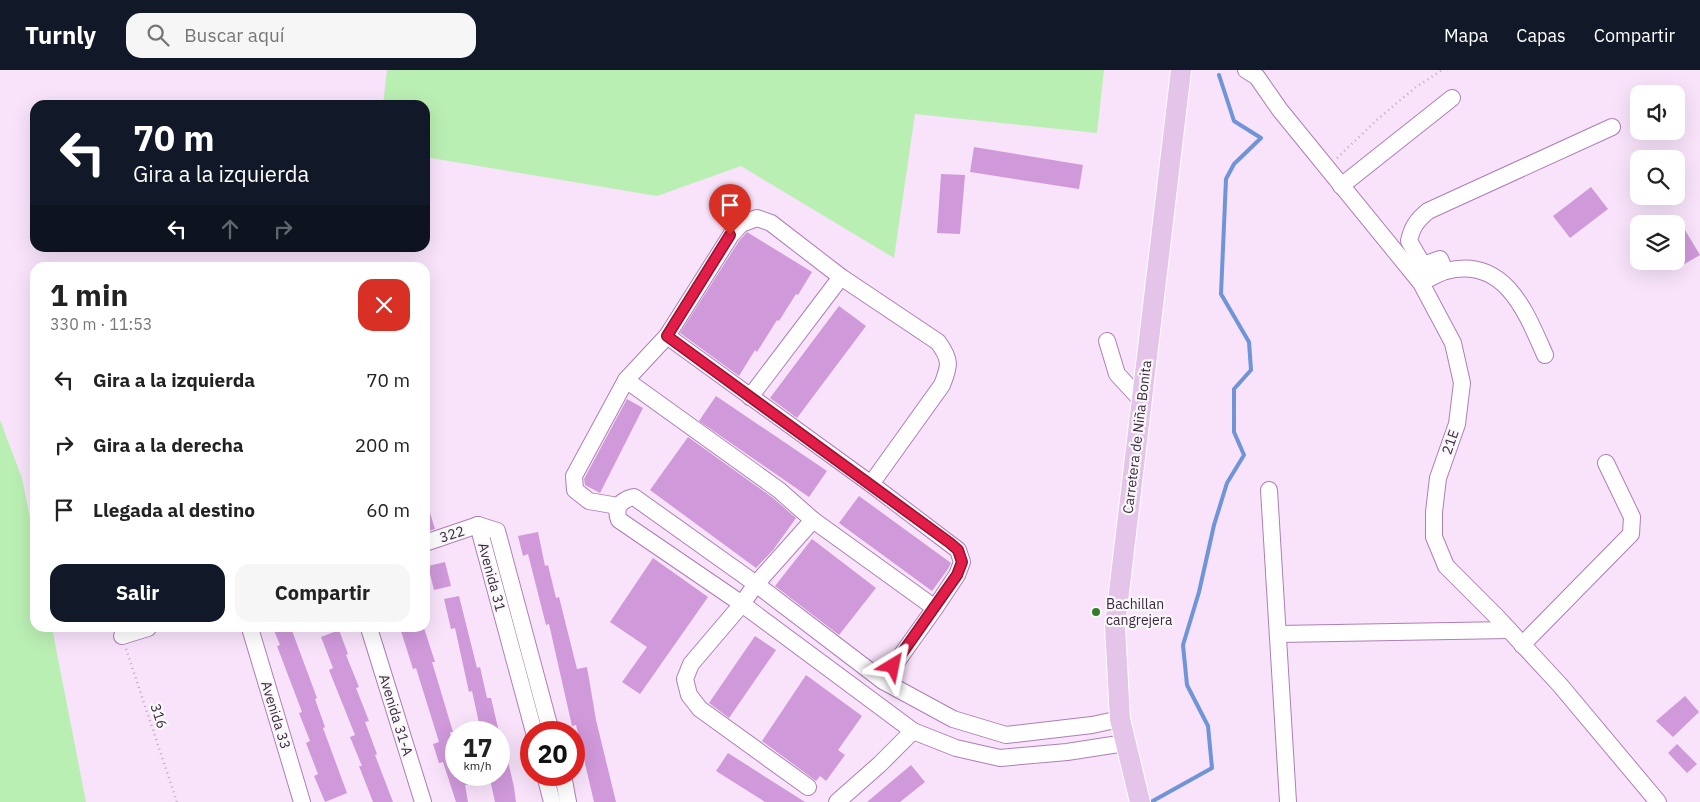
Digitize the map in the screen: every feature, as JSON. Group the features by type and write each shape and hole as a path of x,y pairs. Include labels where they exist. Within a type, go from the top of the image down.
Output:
{"main road":[{"name":"Carretera de Niña Bonita","path":"1140,802 1120,719 1115,626 1181,70"}],"street":[{"name":"21E","path":"1246,70 1257,77 1280,110 1421,282 1453,343 1462,383 1456,424 1438,478 1434,512 1434,537 1446,566 1560,685 1658,802"},
{"path":"1341,186 1452,98"},
{"path":"1446,271 1440,259 1423,266 1409,241 1417,221 1428,212 1612,127"},
{"path":"618,506 589,502 575,490 574,476 626,380 667,336 730,235 741,224 757,218 771,223 841,277 938,342 947,354 949,368 942,385 871,484"},
{"path":"1421,282 1446,271 1468,269 1488,273 1500,279 1527,314 1545,355"},
{"path":"750,397 841,277"},
{"path":"667,336 871,484 958,550 962,562 957,575 883,681"},
{"path":"1107,341 1117,374 1142,401"},
{"path":"626,380 779,490 813,520 935,608"},
{"path":"1522,645 1630,534 1632,517 1606,463"},
{"path":"1269,490 1288,802"},
{"path":"1120,719 1074,728 1006,735 954,719 883,681 756,584 634,497 625,499 618,506 616,514 619,520 742,604 913,731 956,748 1000,758 1067,752 1125,743"},
{"path":"808,787 700,709 689,695 684,679 691,664 742,604 756,584 813,520"},
{"name":"322","path":"430,541 478,526"},
{"name":"Avenida 31","path":"531,721 478,526 497,531 548,721"},
{"path":"1278,634 1509,630"},
{"path":"122,636 135,632"},
{"name":"Avenida 33","path":"251,632 302,802"},
{"name":"Avenida 31-A","path":"370,632 423,802"},
{"path":"837,802 880,764 913,731"},
{"path":"548,786 552,802"},
{"path":"565,786 568,802"}],"path":[{"path":"1324,165 1341,156 1379,118 1416,87 1442,70"},
{"name":"316","path":"122,636 177,802"}],"green space":[{"path":"387,70 1104,70 1097,133 915,114 894,258 741,166 657,196 430,158 430,100 384,100"},
{"path":"0,420 22,478 30,518 30,632 53,632 86,802 0,802"}],"building":[{"path":"974,147 1083,165 1079,189 970,172"},
{"path":"941,174 965,175 960,234 937,233"},
{"path":"1591,187 1608,209 1570,238 1553,216"},
{"path":"1685,230 1700,255 1685,264"},
{"path":"747,232 812,272 798,295 796,294 779,321 777,320 757,352 755,350 739,376 680,333 739,241"},
{"path":"839,306 866,326 797,418 770,398"},
{"path":"716,396 827,471 809,497 699,421"},
{"path":"627,399 643,408 600,493 585,485 584,479"},
{"path":"688,437 773,498 796,518 773,550 756,568 650,490"},
{"path":"859,496 951,563 932,591 839,523"},
{"path":"430,513 435,529 430,530"},
{"path":"538,532 545,566 548,565 556,598 559,597 577,669 587,667 596,720 616,802 594,802 585,764 585,721 571,721 549,624 546,625 528,554 523,556 518,536"},
{"path":"812,539 876,588 839,635 775,586"},
{"path":"653,558 708,597 640,694 622,682 647,647 610,622"},
{"path":"445,562 451,586 434,590 430,566"},
{"path":"459,596 477,668 480,667 487,698 491,698 496,721 479,721 472,691 469,692 455,628 451,629 444,599"},
{"path":"275,632 292,632 317,698 315,699 325,727 323,728 347,793 325,802 314,776 318,774 306,743 310,741 299,713 302,712 277,646 280,645"},
{"path":"334,632 340,632 348,654 346,655 359,687 356,688 369,721 365,722 377,754 375,755 393,802 373,802 359,766 362,766 350,737 355,735 329,670 333,668 321,637"},
{"path":"401,632 425,632 435,662 432,662 450,721 445,721 445,768 443,762 439,763 433,744 439,742 416,668 413,669"},
{"path":"755,636 776,650 729,718 709,703"},
{"path":"806,675 862,716 838,750 845,755 826,781 820,776 816,781 762,741"},
{"path":"1685,696 1699,712 1673,737 1656,721"},
{"path":"1677,744 1697,764 1687,773 1668,753"},
{"path":"728,753 805,802 765,802 716,771"},
{"path":"911,765 925,782 900,802 867,802"},
{"path":"510,770 516,802 495,802 491,786 510,786"},
{"path":"451,786 465,786 468,802 456,802"}],"waterway":[{"path":"1151,802 1212,768 1208,726 1187,685 1183,645 1199,592 1214,525 1227,483 1244,455 1234,432 1234,389 1251,370 1249,342 1221,294 1226,179 1234,164 1261,138 1234,121 1219,75"}],"place":[{"name":"Bachillan cangrejera","path":"1096,612"}],"route":[{"path":"730,235 667,336 871,484 958,550 962,562 957,575 893,666"}]}
